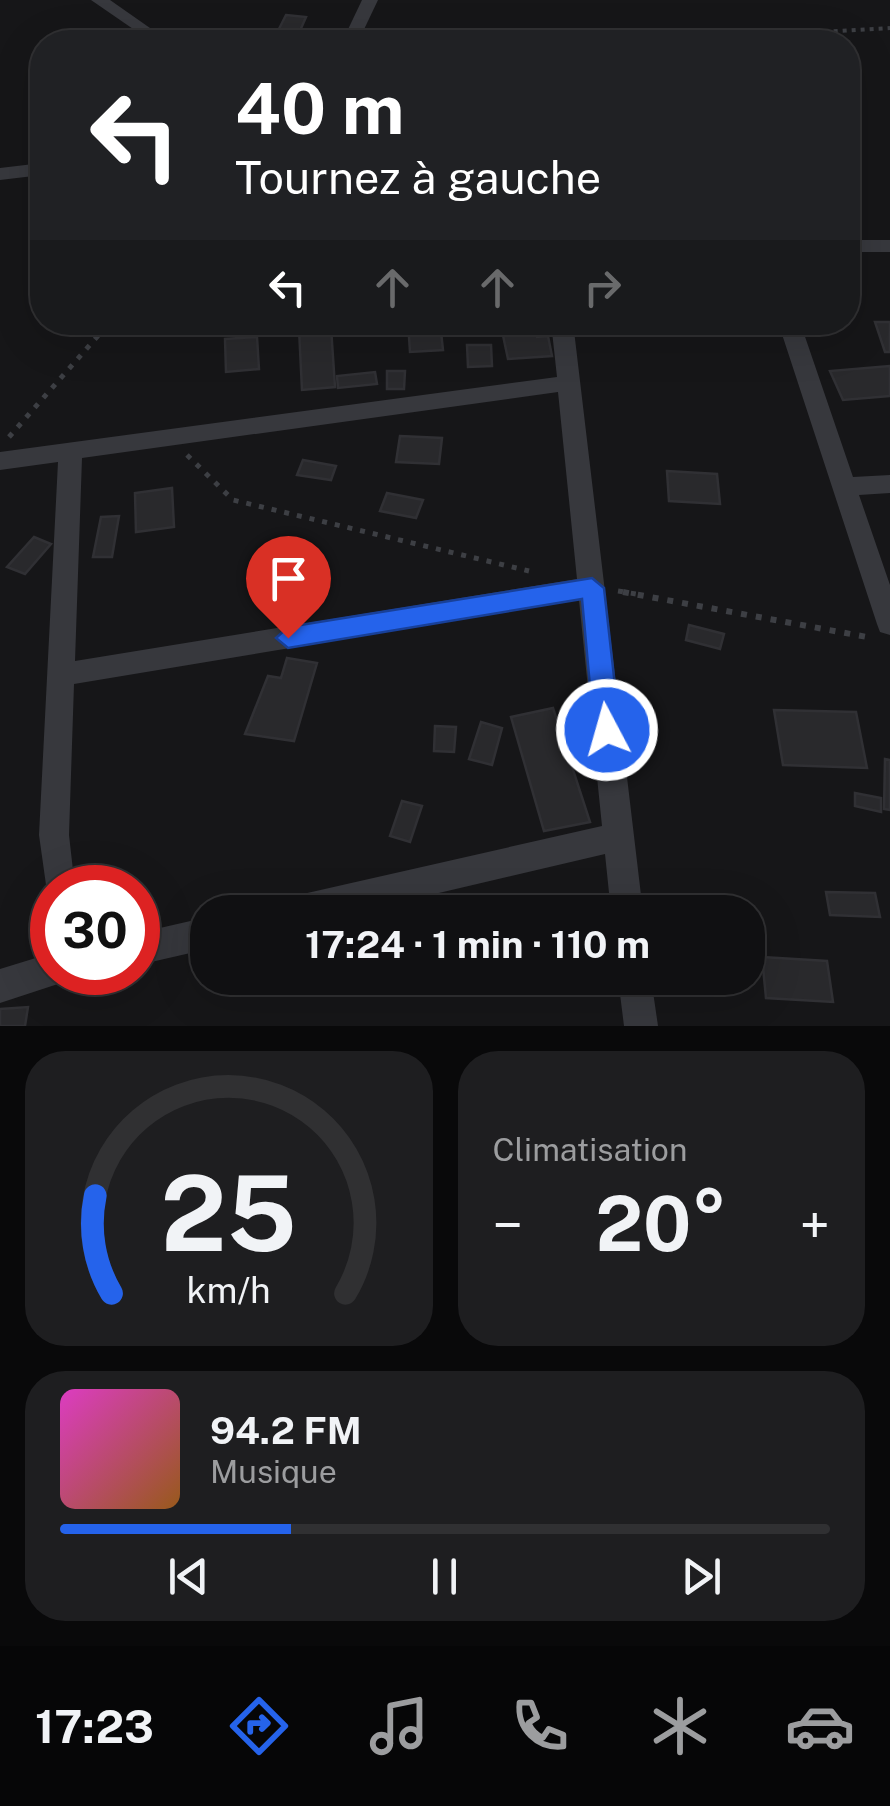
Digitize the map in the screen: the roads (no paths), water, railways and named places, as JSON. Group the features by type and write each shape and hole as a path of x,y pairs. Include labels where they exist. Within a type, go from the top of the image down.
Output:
{"street":[{"path":"99,0 144,30"},
{"path":"356,30 370,0"},
{"path":"0,174 30,170"},
{"path":"860,246 890,246"},
{"path":"563,335 626,895"},
{"path":"793,335 842,487 881,631"},
{"path":"0,461 70,455 566,383"},
{"path":"57,865 54,835 70,455"},
{"path":"842,487 890,484"},
{"path":"60,675 592,588"},
{"path":"367,895 618,837"},
{"path":"160,944 190,937"},
{"path":"0,986 30,977"},
{"path":"637,995 641,1026"}]}
